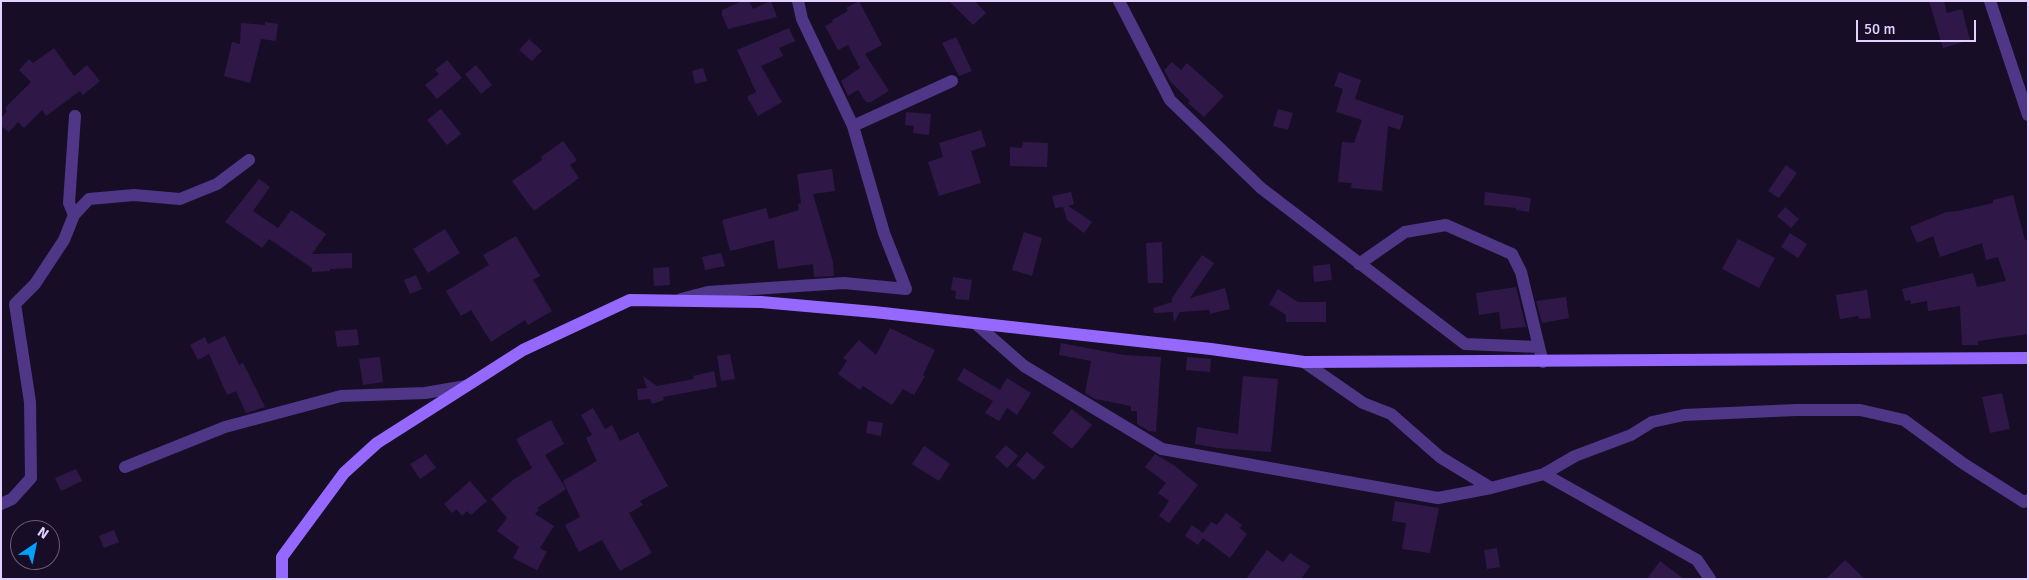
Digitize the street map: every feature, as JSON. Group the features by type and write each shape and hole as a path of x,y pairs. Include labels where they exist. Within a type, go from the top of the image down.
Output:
{"street":[{"path":"671,301 708,292 844,283 906,289 884,233 853,126 802,19 798,1"},
{"path":"1119,1 1170,100 1262,188 1465,344 1539,347"},
{"path":"1990,1 2028,115"},
{"path":"853,126 952,81"},
{"path":"74,215 69,203 75,116"},
{"path":"1,504 12,499 31,478 30,402 15,304 34,284 64,240 74,215 90,199 134,195 180,199 217,184 249,160"},
{"path":"1359,264 1405,232 1446,226 1512,254 1521,272 1543,362"},
{"path":"282,579 282,557 344,473 377,443 523,350 630,300 760,302 975,323 1304,362 2028,358"},
{"path":"975,323 1024,366 1162,449 1438,498 1491,488 1544,474 1575,456 1631,435 1652,422 1684,415 1731,412 1860,410 1904,420 1964,464 2024,502 2028,500"},
{"path":"1304,362 1363,403 1391,414 1440,457 1491,488"},
{"path":"125,467 225,427 341,396 425,393 466,386"},
{"path":"1544,474 1697,560 1710,579"}],"building":[{"path":"742,1 749,1 753,9 771,1 777,17 728,29 722,15 722,10"},
{"path":"859,1 882,45 865,54 889,91 871,102 866,102 858,90 848,96 841,81 860,68 848,45 838,50 825,26 848,11 846,8"},
{"path":"949,1 975,1 986,13 973,25"},
{"path":"1929,1 1944,1 1947,13 1962,9 1970,40 1943,48"},
{"path":"265,22 278,24 276,41 261,39 250,83 224,76 232,42 240,44 241,23 265,25"},
{"path":"789,28 795,41 779,48 783,56 761,66 782,102 758,116 747,97 756,92 737,50"},
{"path":"956,37 972,71 959,76 942,43"},
{"path":"529,39 542,51 532,61 519,50"},
{"path":"54,48 74,76 87,65 100,81 83,95 80,91 46,116 42,110 24,128 18,122 9,132 1,126 1,118 7,111 5,108 31,82 19,70 29,59 33,63"},
{"path":"447,60 462,78 437,99 425,85 439,74 435,70"},
{"path":"1172,62 1181,70 1187,63 1224,96 1204,117 1188,103 1190,101 1170,81 1164,70"},
{"path":"476,65 492,85 481,94 465,74"},
{"path":"703,68 707,81 695,84 692,71"},
{"path":"1339,72 1361,80 1355,99 1404,116 1400,130 1388,126 1382,191 1351,188 1352,183 1338,182 1342,142 1354,143 1362,120 1336,112 1343,89 1334,86"},
{"path":"441,109 461,134 447,145 427,120"},
{"path":"1278,109 1293,113 1288,130 1273,126"},
{"path":"906,112 931,114 929,135 913,133 914,126 905,125"},
{"path":"981,130 986,146 971,151 981,183 939,196 928,162 943,157 939,143"},
{"path":"563,141 577,160 570,165 579,178 534,211 512,181 542,160 541,157"},
{"path":"1023,142 1048,143 1047,167 1010,166 1010,147 1022,148"},
{"path":"1786,165 1797,173 1779,198 1768,191"},
{"path":"832,169 835,191 813,194 833,262 834,276 814,277 813,264 778,269 774,240 730,251 722,220 766,208 769,219 799,210 798,204 801,203 797,174"},
{"path":"259,179 270,187 253,211 278,228 291,210 326,234 312,254 352,253 352,268 312,272 312,268 269,239 262,248 225,222"},
{"path":"1071,192 1074,204 1068,206 1092,222 1084,233 1067,220 1063,207 1055,208 1052,196"},
{"path":"1485,192 1531,198 1529,212 1516,210 1516,208 1484,205"},
{"path":"2013,195 2025,240 2028,240 2028,334 1978,341 1978,345 1962,345 1960,306 1928,311 1927,301 1911,304 1910,300 1905,301 1902,289 1973,273 1977,287 2006,281 1998,257 1986,260 1982,243 1940,257 1933,236 1917,243 1910,227 1946,212 1993,203 1993,200"},
{"path":"1785,207 1799,219 1791,228 1777,216"},
{"path":"445,229 460,253 428,273 413,249"},
{"path":"1024,232 1042,238 1032,276 1012,270"},
{"path":"1790,233 1807,244 1798,258 1781,247"},
{"path":"516,236 540,276 533,280 552,311 528,325 525,320 491,342 471,310 461,316 446,291 489,265 483,255"},
{"path":"1738,239 1775,258 1759,288 1722,269"},
{"path":"1162,242 1163,283 1148,283 1146,243"},
{"path":"721,253 725,266 705,270 702,257"},
{"path":"1202,255 1214,263 1190,298 1225,288 1230,309 1210,314 1209,310 1180,312 1174,322 1173,312 1154,313 1153,308 1172,302 1172,298"},
{"path":"1330,264 1332,280 1314,282 1313,266"},
{"path":"669,267 670,285 654,286 653,268"},
{"path":"416,275 422,289 410,294 404,280"},
{"path":"953,277 972,280 969,300 955,299 956,291 951,290"},
{"path":"1516,287 1526,327 1501,329 1499,312 1479,315 1476,293"},
{"path":"1278,289 1298,302 1326,302 1326,322 1286,322 1286,315 1269,304"},
{"path":"1867,290 1871,318 1859,319 1858,316 1840,319 1836,295"},
{"path":"1566,297 1569,318 1542,323 1536,301"},
{"path":"890,328 935,350 923,375 925,376 914,395 903,389 892,405 863,386 860,390 838,374 847,361 843,358 859,340 876,355"},
{"path":"357,329 359,345 337,347 335,331"},
{"path":"225,336 239,365 243,363 265,407 246,413 236,391 227,395 209,354 198,360 190,345 205,337 208,344"},
{"path":"1061,343 1124,355 1161,357 1156,432 1149,431 1137,424 1137,411 1131,411 1131,406 1095,399 1085,393 1091,361 1059,355"},
{"path":"730,354 735,379 721,381 717,356"},
{"path":"380,357 383,382 363,385 359,359"},
{"path":"1187,357 1211,359 1210,372 1186,370"},
{"path":"964,368 1000,390 1007,378 1031,393 1017,415 1007,408 999,421 985,413 993,401 957,380"},
{"path":"714,371 717,387 663,397 664,400 652,404 650,399 638,400 637,389 647,388 643,376 657,386 694,379 693,376"},
{"path":"1243,376 1278,379 1271,452 1218,448 1195,444 1197,427 1238,434"},
{"path":"2002,393 2010,429 1990,433 1982,397"},
{"path":"593,408 605,429 612,425 620,441 638,432 668,486 640,501 643,505 629,513 652,553 620,571 602,540 579,552 565,525 580,517 563,481 597,461 586,438 592,435 581,415"},
{"path":"1072,409 1092,425 1072,449 1052,433"},
{"path":"551,420 564,444 545,455 566,489 537,508 539,510 535,514 554,526 540,548 547,552 537,570 513,558 519,547 497,531 507,518 491,499 513,480 532,468 516,439"},
{"path":"868,421 883,423 881,436 866,433"},
{"path":"1006,445 1018,456 1007,468 995,457"},
{"path":"924,446 950,464 939,481 912,464"},
{"path":"1027,452 1045,467 1034,480 1016,465"},
{"path":"426,454 436,468 420,479 410,464"},
{"path":"1155,454 1175,466 1198,485 1169,523 1159,516 1169,501 1158,493 1166,483 1145,467"},
{"path":"76,469 82,481 61,491 55,478"},
{"path":"470,481 487,501 471,515 467,511 462,516 456,509 452,513 444,504"},
{"path":"1395,501 1439,508 1430,553 1402,549 1406,523 1392,521"},
{"path":"1226,513 1242,525 1240,528 1247,534 1230,558 1203,538 1198,545 1185,536 1192,525 1203,533 1211,522 1217,525"},
{"path":"114,530 119,542 104,548 99,536"},
{"path":"1497,548 1500,567 1487,569 1484,550"},
{"path":"1267,550 1283,562 1290,553 1310,566 1301,579 1246,579"},
{"path":"1845,560 1865,579 1826,579"},
{"path":"1660,561 1684,579 1647,579"}]}
